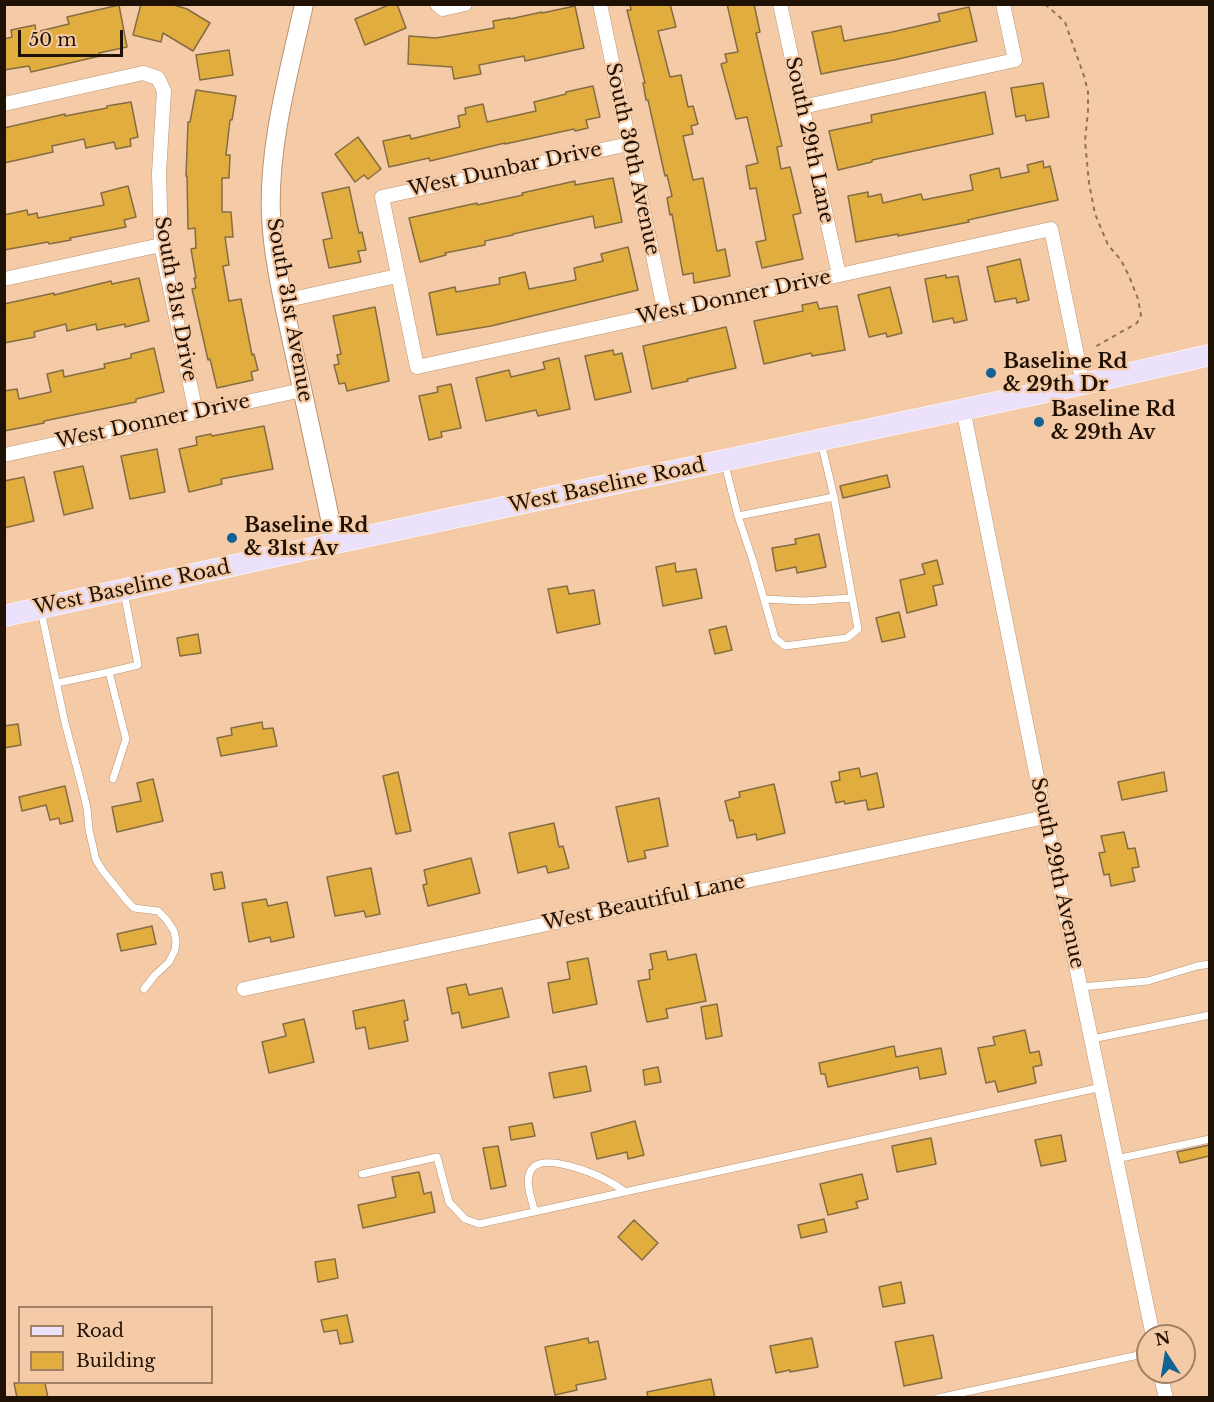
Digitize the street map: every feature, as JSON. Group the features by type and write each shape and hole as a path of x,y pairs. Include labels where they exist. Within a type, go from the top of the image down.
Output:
{"main road":[{"name":"West Baseline Road","path":"4,616 1209,355"}],"street":[{"name":"South 31st Avenue","path":"304,4 275,141 271,216 284,301 335,543"},
{"path":"437,4 443,9 465,4"},
{"name":"South 30th Avenue","path":"600,4 665,313"},
{"name":"South 29th Lane","path":"780,4 839,275"},
{"path":"802,107 1015,60 1003,4"},
{"name":"South 31st Drive","path":"4,104 143,73 158,78 164,91 159,173 161,245 196,413"},
{"name":"West Dunbar Drive","path":"397,276 382,196 629,144"},
{"name":"West Donner Drive","path":"397,276 417,367 1051,229 1083,384"},
{"path":"4,279 161,245"},
{"path":"284,301 397,276"},
{"name":"West Donner Drive","path":"4,455 302,390"},
{"name":"South 29th Avenue","path":"963,410 1150,1324"},
{"name":"West Beautiful Lane","path":"244,989 1045,817"}],"lane":[{"path":"724,461 775,638 785,646 847,638 858,629 834,497 820,440"},
{"path":"738,516 834,497"},
{"path":"57,683 138,665 123,590"},
{"path":"764,599 804,601 852,598"},
{"path":"41,608 65,723 87,808 96,860 126,901 134,908 158,911 174,931 175,950 169,962 144,989"},
{"path":"109,672 126,739 113,779"},
{"path":"1081,987 1148,981 1209,964"},
{"path":"1092,1039 1209,1015"},
{"path":"362,1174 436,1157 449,1202 465,1219 479,1224 1102,1088"},
{"path":"1116,1159 1209,1139"},
{"path":"535,1212 528,1184 531,1170 538,1163 551,1162 597,1175 626,1192"},
{"path":"938,1398 1136,1356"}],"path":[{"path":"1045,4 1065,22 1084,76 1088,92 1084,141 1095,214 1108,245 1121,260 1129,276 1138,299 1141,315 1137,323 1094,348"}],"building":[{"path":"141,4 171,4 187,9 210,23 193,51 163,33 161,42 133,35"},
{"path":"391,4 397,4 406,28 365,45 355,19"},
{"path":"630,4 670,4 676,27 658,31 670,77 681,75 688,107 693,106 698,124 691,126 693,134 683,136 693,180 703,178 717,251 725,249 730,276 694,283 693,273 683,275 667,198 672,196 667,175 665,176 648,100 646,100 643,83 645,83 627,10 631,10"},
{"path":"727,4 754,4 760,32 756,33 782,146 777,147 781,169 790,167 801,213 793,215 803,259 762,268 756,242 766,240 756,188 750,189 746,166 758,163 747,117 736,119 721,64 727,62 725,54 738,52"},
{"path":"119,5 127,47 99,53 100,56 31,72 29,66 4,70 4,39 12,37 11,30 35,25 36,32 69,24 67,17"},
{"path":"575,6 584,48 525,61 524,56 479,65 481,74 454,79 452,67 408,64 409,36 436,38 494,28 493,21"},
{"path":"969,7 977,41 821,74 812,32 841,26 844,41 940,21 938,14"},
{"path":"229,50 233,75 200,80 196,55"},
{"path":"1043,83 1049,117 1026,121 1025,115 1016,117 1011,88"},
{"path":"593,86 600,117 586,120 588,128 505,143 430,161 429,158 389,167 383,141 410,135 411,139 460,127 458,116 466,114 465,108 483,104 487,122 536,111 534,102"},
{"path":"196,90 236,96 232,120 230,120 226,155 230,155 229,178 222,178 222,212 231,212 233,237 225,237 229,265 223,266 229,301 241,299 252,355 254,354 258,370 251,372 253,380 217,388 210,359 208,360 192,289 196,288 191,249 196,248 195,228 188,229 186,176 188,122 190,122"},
{"path":"985,92 993,134 872,160 872,162 838,170 829,131 872,122 871,115"},
{"path":"131,102 138,137 130,139 131,146 116,149 114,142 86,148 84,139 52,146 53,152 4,163 4,128"},
{"path":"358,137 381,169 368,179 364,175 355,182 335,154"},
{"path":"1043,161 1044,168 1050,166 1058,200 968,220 969,222 856,242 848,196 868,192 868,197 881,194 883,203 921,194 923,200 973,190 970,175 999,168 1001,178 1029,172 1027,165"},
{"path":"613,178 622,222 595,228 593,216 485,241 485,245 445,253 446,255 420,262 409,218 523,195 522,193 575,181 575,185"},
{"path":"128,186 136,217 124,220 126,227 70,238 71,240 4,250 4,215 27,210 28,215 37,213 38,218 104,205 101,193"},
{"path":"349,187 359,233 362,232 366,250 358,251 361,262 329,268 323,240 332,238 322,193"},
{"path":"628,247 638,290 491,326 437,335 429,293 455,287 456,292 500,284 499,278 525,272 529,289 576,280 574,268 603,261 601,254"},
{"path":"1020,259 1029,300 1017,303 1016,298 995,302 987,267"},
{"path":"946,275 946,278 958,276 967,320 954,323 953,318 933,322 925,279"},
{"path":"139,278 149,321 125,327 125,324 97,330 96,324 67,331 66,324 34,332 35,337 4,343 4,304 111,281 112,284"},
{"path":"890,287 902,333 887,337 886,333 869,337 858,295"},
{"path":"817,302 819,309 837,306 845,350 812,356 811,353 764,364 754,321 803,311 802,305"},
{"path":"375,307 389,381 347,391 345,383 339,384 334,365 339,364 337,355 341,354 333,316"},
{"path":"726,327 736,368 652,389 643,346"},
{"path":"154,348 164,392 136,399 136,402 4,431 4,391 17,389 19,399 51,392 47,374 63,370 64,377 105,368 104,364 131,358 131,354"},
{"path":"613,350 614,355 622,353 631,392 595,400 585,356"},
{"path":"559,358 570,409 538,416 536,410 486,421 476,378 509,370 511,377 545,369 543,362"},
{"path":"451,384 461,428 441,432 442,437 429,440 419,396 438,392 437,387"},
{"path":"264,426 273,469 221,479 222,484 189,492 179,449 197,445 196,437"},
{"path":"157,449 165,492 130,499 121,456"},
{"path":"83,466 93,508 64,515 54,472"},
{"path":"887,475 890,487 843,498 840,486"},
{"path":"24,477 34,521 4,528 4,481"},
{"path":"819,534 826,567 797,573 796,567 776,571 772,548 796,544 795,539"},
{"path":"937,560 943,584 933,586 937,605 907,613 900,580 925,574 922,564"},
{"path":"675,563 676,572 696,569 702,598 663,606 656,567"},
{"path":"567,586 569,594 594,590 600,624 557,633 548,589"},
{"path":"899,612 905,637 882,642 876,618"},
{"path":"726,626 732,650 715,654 709,630"},
{"path":"198,634 201,653 180,656 177,638"},
{"path":"262,722 263,729 273,728 277,746 221,756 217,738 232,735 231,728"},
{"path":"18,724 21,745 4,748 4,726"},
{"path":"859,768 861,777 877,773 884,807 868,810 866,800 845,804 844,801 836,803 831,782 840,780 839,772"},
{"path":"398,772 411,831 396,834 383,776"},
{"path":"1164,772 1167,791 1122,800 1118,782"},
{"path":"153,779 163,821 117,832 112,807 141,801 137,783"},
{"path":"774,784 785,833 757,840 756,834 737,838 725,801 740,797 739,792"},
{"path":"65,786 73,821 60,824 59,818 50,820 46,805 22,811 19,797"},
{"path":"659,798 668,846 644,851 646,858 628,862 616,807"},
{"path":"554,823 559,847 563,846 569,868 548,873 546,866 518,873 509,833"},
{"path":"1124,832 1128,849 1135,848 1139,867 1132,868 1135,881 1111,886 1109,874 1104,875 1099,853 1105,852 1101,836"},
{"path":"471,858 480,893 428,906 423,885 427,884 424,870"},
{"path":"371,868 380,914 366,917 364,911 335,916 327,877"},
{"path":"222,872 225,888 214,890 211,874"},
{"path":"266,899 268,906 287,902 294,937 271,942 270,937 249,942 242,903"},
{"path":"152,926 156,944 121,951 117,934"},
{"path":"666,951 668,960 696,954 706,1001 666,1009 668,1018 647,1022 638,981 650,979 649,970 653,969 650,954"},
{"path":"588,958 597,1004 553,1013 548,983 570,979 567,962"},
{"path":"466,984 469,995 502,988 509,1017 462,1028 459,1012 452,1014 447,988"},
{"path":"404,1000 408,1020 404,1021 408,1041 369,1049 365,1027 356,1029 353,1011"},
{"path":"717,1004 722,1036 706,1039 701,1007"},
{"path":"304,1019 314,1062 269,1073 262,1042 286,1036 283,1024"},
{"path":"1025,1030 1030,1053 1039,1051 1042,1065 1033,1067 1036,1083 998,1092 995,1081 986,1083 978,1048 995,1045 993,1037"},
{"path":"894,1046 896,1057 941,1048 946,1074 920,1079 918,1067 828,1087 825,1074 821,1074 819,1063"},
{"path":"586,1066 591,1091 554,1098 549,1073"},
{"path":"658,1067 661,1082 645,1085 643,1070"},
{"path":"635,1121 644,1155 628,1159 627,1152 597,1159 591,1133"},
{"path":"532,1123 535,1136 511,1140 509,1127"},
{"path":"1061,1135 1066,1161 1041,1166 1035,1140"},
{"path":"931,1138 936,1164 897,1172 892,1146"},
{"path":"1209,1145 1209,1156 1180,1163 1177,1152"},
{"path":"498,1146 506,1186 491,1189 483,1148"},
{"path":"419,1172 424,1194 431,1192 435,1212 363,1228 358,1205 396,1197 392,1177"},
{"path":"862,1174 868,1199 856,1202 858,1208 828,1215 820,1184"},
{"path":"824,1219 827,1232 801,1238 798,1225"},
{"path":"634,1220 658,1243 642,1260 618,1237"},
{"path":"335,1259 338,1278 318,1282 315,1262"},
{"path":"901,1282 905,1303 883,1307 879,1287"},
{"path":"347,1315 353,1342 340,1344 337,1330 324,1332 321,1320"},
{"path":"933,1335 942,1378 904,1386 895,1342"},
{"path":"588,1338 589,1343 598,1341 606,1379 576,1385 577,1390 555,1395 545,1347"},
{"path":"812,1338 818,1367 776,1373 770,1346"},
{"path":"711,1379 715,1398 648,1398 647,1392"},
{"path":"14,1383 45,1384 48,1398 17,1398"}],"place":[{"name":"Baseline Rd & 29th Dr","path":"991,373"},
{"name":"Baseline Rd & 29th Av","path":"1039,422"},
{"name":"Baseline Rd & 31st Av","path":"232,538"}]}
